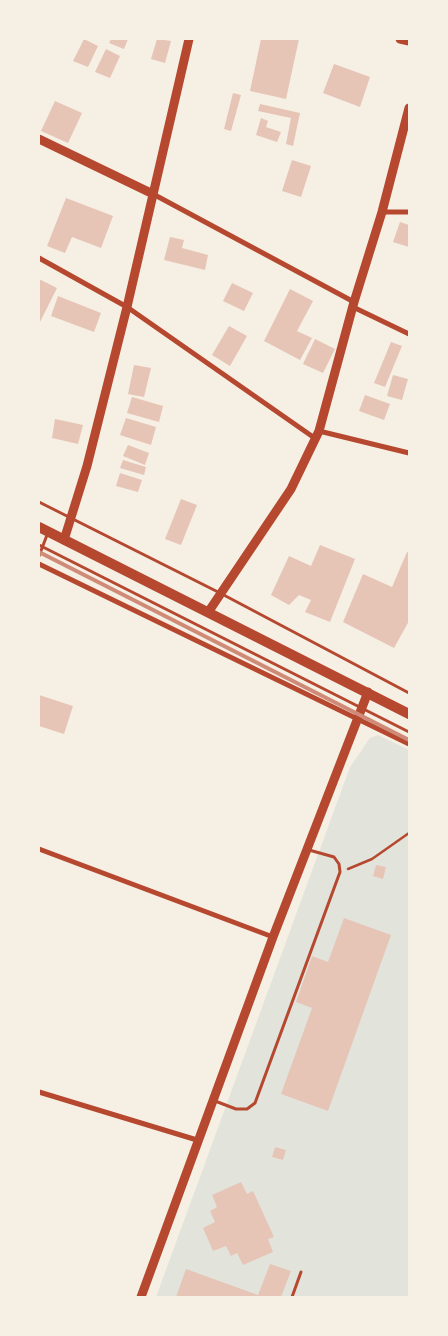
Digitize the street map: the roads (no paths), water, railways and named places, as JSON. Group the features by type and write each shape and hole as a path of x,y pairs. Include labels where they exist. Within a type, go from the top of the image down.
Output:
{"main road":[{"path":"400,39 409,42"},
{"path":"64,540 87,466 127,307 187,40"},
{"path":"209,611 292,489 317,435 382,212 409,108"},
{"path":"39,139 153,194"},
{"path":"43,529 209,611 409,714"},
{"path":"140,1297 197,1140 368,692"}],"street":[{"path":"153,194 409,334"},
{"path":"382,212 409,212"},
{"path":"39,258 127,307 317,435 409,453"},
{"path":"39,564 409,744"},
{"path":"39,849 274,937"},
{"path":"39,1092 197,1140"}],"lane":[{"path":"39,502 220,593 409,693"},
{"path":"39,556 43,529"},
{"path":"41,546 409,732"},
{"path":"213,1100 236,1109 247,1109 255,1103 340,872 339,864 334,858 307,849"},
{"path":"292,1297 301,1272"}],"railway":[{"path":"39,552 409,740"}]}
